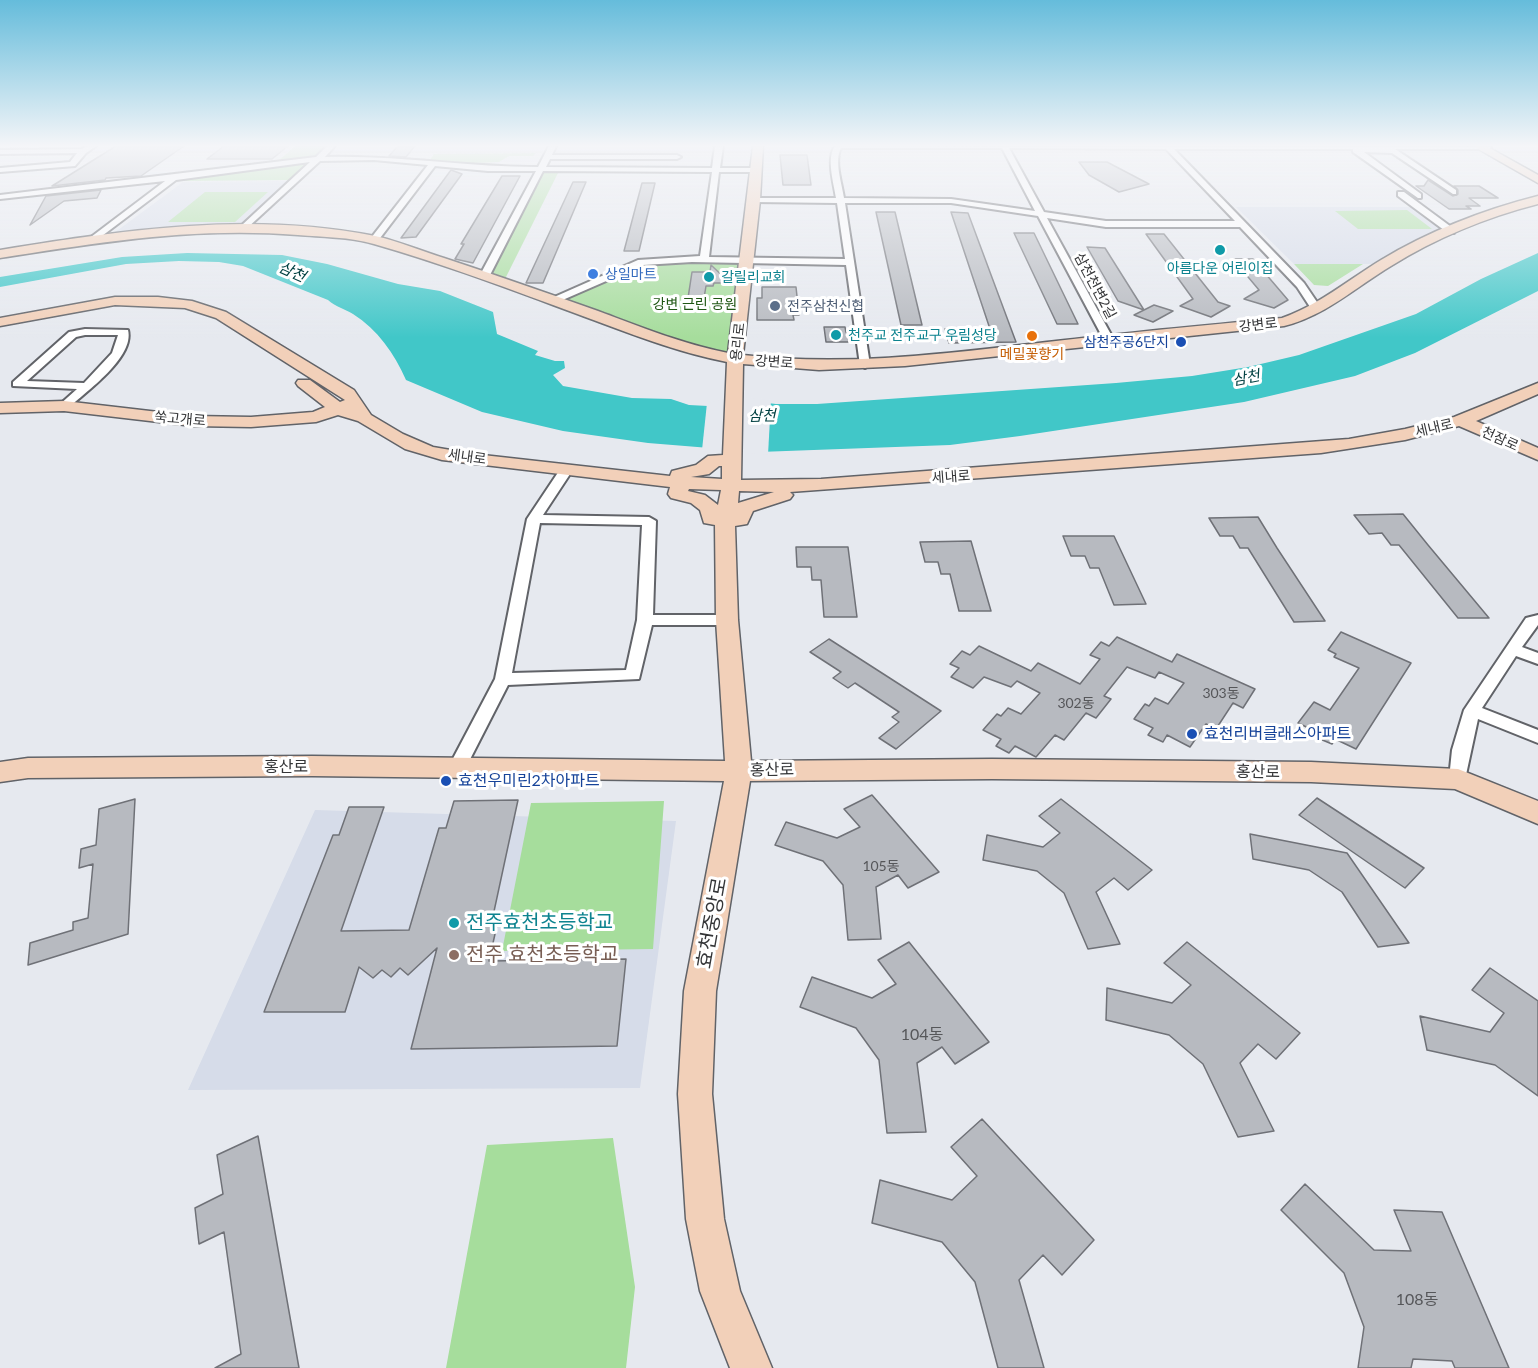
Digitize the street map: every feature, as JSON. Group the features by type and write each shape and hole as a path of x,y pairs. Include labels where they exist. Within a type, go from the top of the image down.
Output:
{"street":[{"path":"94,239 132,210"},
{"path":"245,227 263,210"},
{"path":"374,240 397,210"},
{"path":"484,275 519,210"},
{"path":"704,260 711,210"},
{"name":"용리로","path":"731,470 735,365 753,210"},
{"path":"841,210 865,365"},
{"path":"1017,210 1106,224 1243,224"},
{"name":"삼천천변2길","path":"1038,210 1109,340"},
{"path":"1229,210 1301,285 1316,308"},
{"path":"1422,210 1451,231"},
{"name":"강변로","path":"0,254 94,239 189,229 245,227 326,233 374,240 484,275 735,365 749,377 754,370 769,364 865,365 1298,319 1387,262 1451,231 1510,210"},
{"path":"555,300 641,262 747,260 848,262"},
{"name":"세내로","path":"0,322 115,301 187,304 221,315 361,409 397,438 441,454 678,483 731,470 777,487 936,478 1321,448 1377,441 1462,421 1507,405 1538,388"},
{"path":"0,327 108,307 178,310 214,324 286,369 338,409"},
{"path":"64,406 109,366 118,351 124,332 73,334 17,384 85,386"},
{"path":"681,347 721,345 738,336"},
{"name":"쑥고개로","path":"0,408 64,406 193,421 251,422 316,417 338,409 361,409"},
{"name":"천잠로","path":"1462,421 1538,455"},
{"path":"714,460 731,470 744,463 761,478 773,478 783,497 759,501 744,507 740,520 725,520 711,519 710,508 698,499 678,494 680,473 698,473 714,460"},
{"name":"효천중앙로","path":"731,470 725,520 727,620 739,771 700,992 695,1094 705,1220 720,1291 751,1368"},
{"path":"456,768 503,679 534,519 566,471"},
{"path":"503,679 633,675 645,620 650,521 534,519"},
{"path":"645,620 727,620"},
{"path":"1458,779 1461,750 1472,710 1531,622 1538,620"},
{"path":"1513,650 1538,659"},
{"path":"1472,710 1538,737"},
{"name":"홍산로","path":"0,772 40,768 739,771 992,769 1311,772 1458,779 1538,813"}],"shaded area":[{"path":"145,210 260,210 243,225 114,233"},
{"path":"1239,210 1416,210 1442,228 1375,264 1294,264"},
{"name":"전주 효천초등학교","path":"315,810 676,821 640,1088 188,1090"}],"green space":[{"path":"183,210 248,210 235,222 168,222"},
{"path":"525,210 540,210 505,279 491,274"},
{"path":"1407,210 1432,229 1358,229 1335,211"},
{"name":"강변 근린 공원","path":"747,260 735,359 555,300 641,262"},
{"path":"1294,264 1363,264 1328,286 1314,285"},
{"path":"664,801 653,949 502,951 531,803"},
{"path":"613,1138 635,1287 626,1368 446,1368 487,1145"}],"water":[{"name":"삼천","path":"187,253 282,255 327,264 398,284 440,291 493,312 497,334 538,351 535,355 555,361 564,361 565,368 553,375 563,386 632,398 671,399 689,405 708,406 734,399 776,404 817,404 1116,383 1192,376 1248,367 1299,355 1416,314 1481,279 1538,253 1538,291 1415,353 1355,376 1244,402 950,445 759,452 648,443 563,431 482,412 406,380 384,343 370,327 353,314 328,300 243,266 219,262 179,261 126,264 0,287 0,277 122,257"}],"pier":[{"path":"734,396 771,400 768,455 702,450 707,403"}],"building":[{"path":"38,210 51,210 30,225"},
{"path":"422,210 436,210 416,237 401,238"},
{"path":"482,210 502,210 473,263 455,259 464,244 461,244"},
{"path":"560,210 574,210 543,283 526,283"},
{"path":"635,210 649,210 639,251 624,251"},
{"path":"876,212 895,212 922,325 901,325"},
{"path":"951,212 968,213 1016,342 949,343 945,329 990,329"},
{"path":"1014,233 1034,233 1078,324 1057,324"},
{"path":"1146,234 1164,234 1218,302 1230,306 1211,317 1180,306 1193,299"},
{"path":"1087,247 1105,248 1144,310 1118,301"},
{"path":"1233,259 1253,259 1288,300 1274,308 1244,299 1259,290"},
{"name":"갈릴리교회","path":"711,265 730,283 714,283 713,286 706,286 704,298 688,298 692,272 710,272"},
{"name":"전주삼천신협","path":"762,287 796,287 799,315 793,315 794,320 757,320 757,298 762,298"},
{"path":"1154,305 1173,311 1153,322 1134,315"},
{"name":"천주교 전주교구 우림성당","path":"824,327 845,327 846,332 854,337 855,342 826,342"},
{"path":"1403,514 1489,618 1458,618 1399,545 1391,545 1382,533 1369,534 1354,515"},
{"path":"1258,517 1325,621 1294,622 1248,548 1240,548 1233,536 1220,536 1209,518"},
{"path":"1063,536 1114,536 1146,604 1114,605 1099,568 1090,568 1085,556 1071,556"},
{"path":"971,541 991,611 959,611 950,574 941,574 938,562 925,562 920,542"},
{"path":"796,547 848,547 857,617 824,617 821,580 812,580 811,567 797,567"},
{"path":"1341,632 1411,663 1356,749 1335,739 1332,744 1320,739 1323,735 1298,723 1314,702 1330,710 1359,668 1334,657 1336,654 1328,650"},
{"path":"1117,637 1172,662 1177,654 1255,689 1243,708 1233,703 1216,729 1206,724 1190,747 1167,735 1163,742 1148,735 1153,728 1134,719 1145,704 1149,706 1155,698 1168,704 1184,683 1159,672 1155,678 1127,667 1104,696 1111,699 1096,718 1086,713 1064,740 1055,735 1036,757 1015,746 1009,753 996,746 1001,739 983,730 997,714 1001,716 1008,708 1021,714 1040,693 1017,681 1011,687 984,677 973,688 951,677 959,668 950,664 962,651 970,655 979,646 1031,671 1038,663 1080,684 1100,659 1090,655 1101,642 1109,646"},
{"path":"829,639 941,711 896,749 879,738 899,722 892,717 899,712 855,683 848,688 833,678 841,672 810,652"},
{"path":"872,795 939,872 908,888 898,875 876,887 881,939 848,940 843,885 823,861 775,845 786,822 837,838 860,827 844,809"},
{"path":"1317,798 1424,868 1405,888 1299,815"},
{"path":"135,799 128,934 28,965 30,943 73,930 73,922 88,918 93,864 79,868 81,849 96,845 99,809"},
{"path":"1061,799 1152,870 1128,890 1114,878 1096,892 1120,944 1088,949 1064,893 1037,871 983,860 987,835 1043,847 1060,833 1039,816"},
{"name":"전주효천초등학교","path":"518,800 493,916 499,916 489,961 626,959 617,1046 411,1049 437,948 408,975 400,968 391,977 382,970 373,978 359,967 345,1012 264,1012 333,835 339,835 349,807 384,807 341,931 409,930 439,828 446,828 454,801"},
{"path":"1250,834 1347,853 1409,943 1378,947 1342,892 1309,870 1253,859"},
{"path":"909,942 989,1042 955,1064 942,1047 917,1063 926,1132 887,1133 879,1060 856,1028 800,1007 812,977 872,998 896,984 878,960"},
{"path":"1187,942 1300,1033 1276,1059 1258,1044 1240,1063 1274,1131 1238,1137 1203,1064 1169,1035 1106,1020 1107,988 1172,1003 1191,985 1164,963"},
{"path":"1490,968 1538,1001 1538,1096 1495,1065 1427,1050 1420,1016 1490,1032 1504,1013 1472,990"},
{"path":"982,1119 1094,1240 1062,1275 1043,1255 1019,1280 1044,1368 998,1368 975,1282 942,1242 872,1223 880,1180 952,1200 977,1176 951,1147"},
{"path":"258,1136 299,1368 215,1368 241,1354 224,1232 199,1244 195,1208 223,1194 217,1155"},
{"path":"1305,1184 1374,1250 1411,1251 1394,1210 1442,1212 1509,1368 1455,1368 1452,1361 1413,1359 1411,1368 1358,1368 1364,1327 1344,1273 1281,1210"}],"place":[{"name":"아름다운 어린이집","path":"1220,250"},
{"name":"상일마트","path":"593,274"},
{"name":"갈릴리교회","path":"709,277"},
{"name":"전주삼천신협","path":"775,306"},
{"name":"천주교 전주교구 우림성당","path":"836,335"},
{"name":"메밀꽃향기","path":"1032,336"},
{"name":"삼천주공6단지","path":"1181,342"},
{"name":"효천리버클래스아파트","path":"1192,734"},
{"name":"효천우미린2차아파트","path":"446,781"},
{"name":"전주효천초등학교","path":"454,923"},
{"name":"전주 효천초등학교","path":"454,955"}]}
